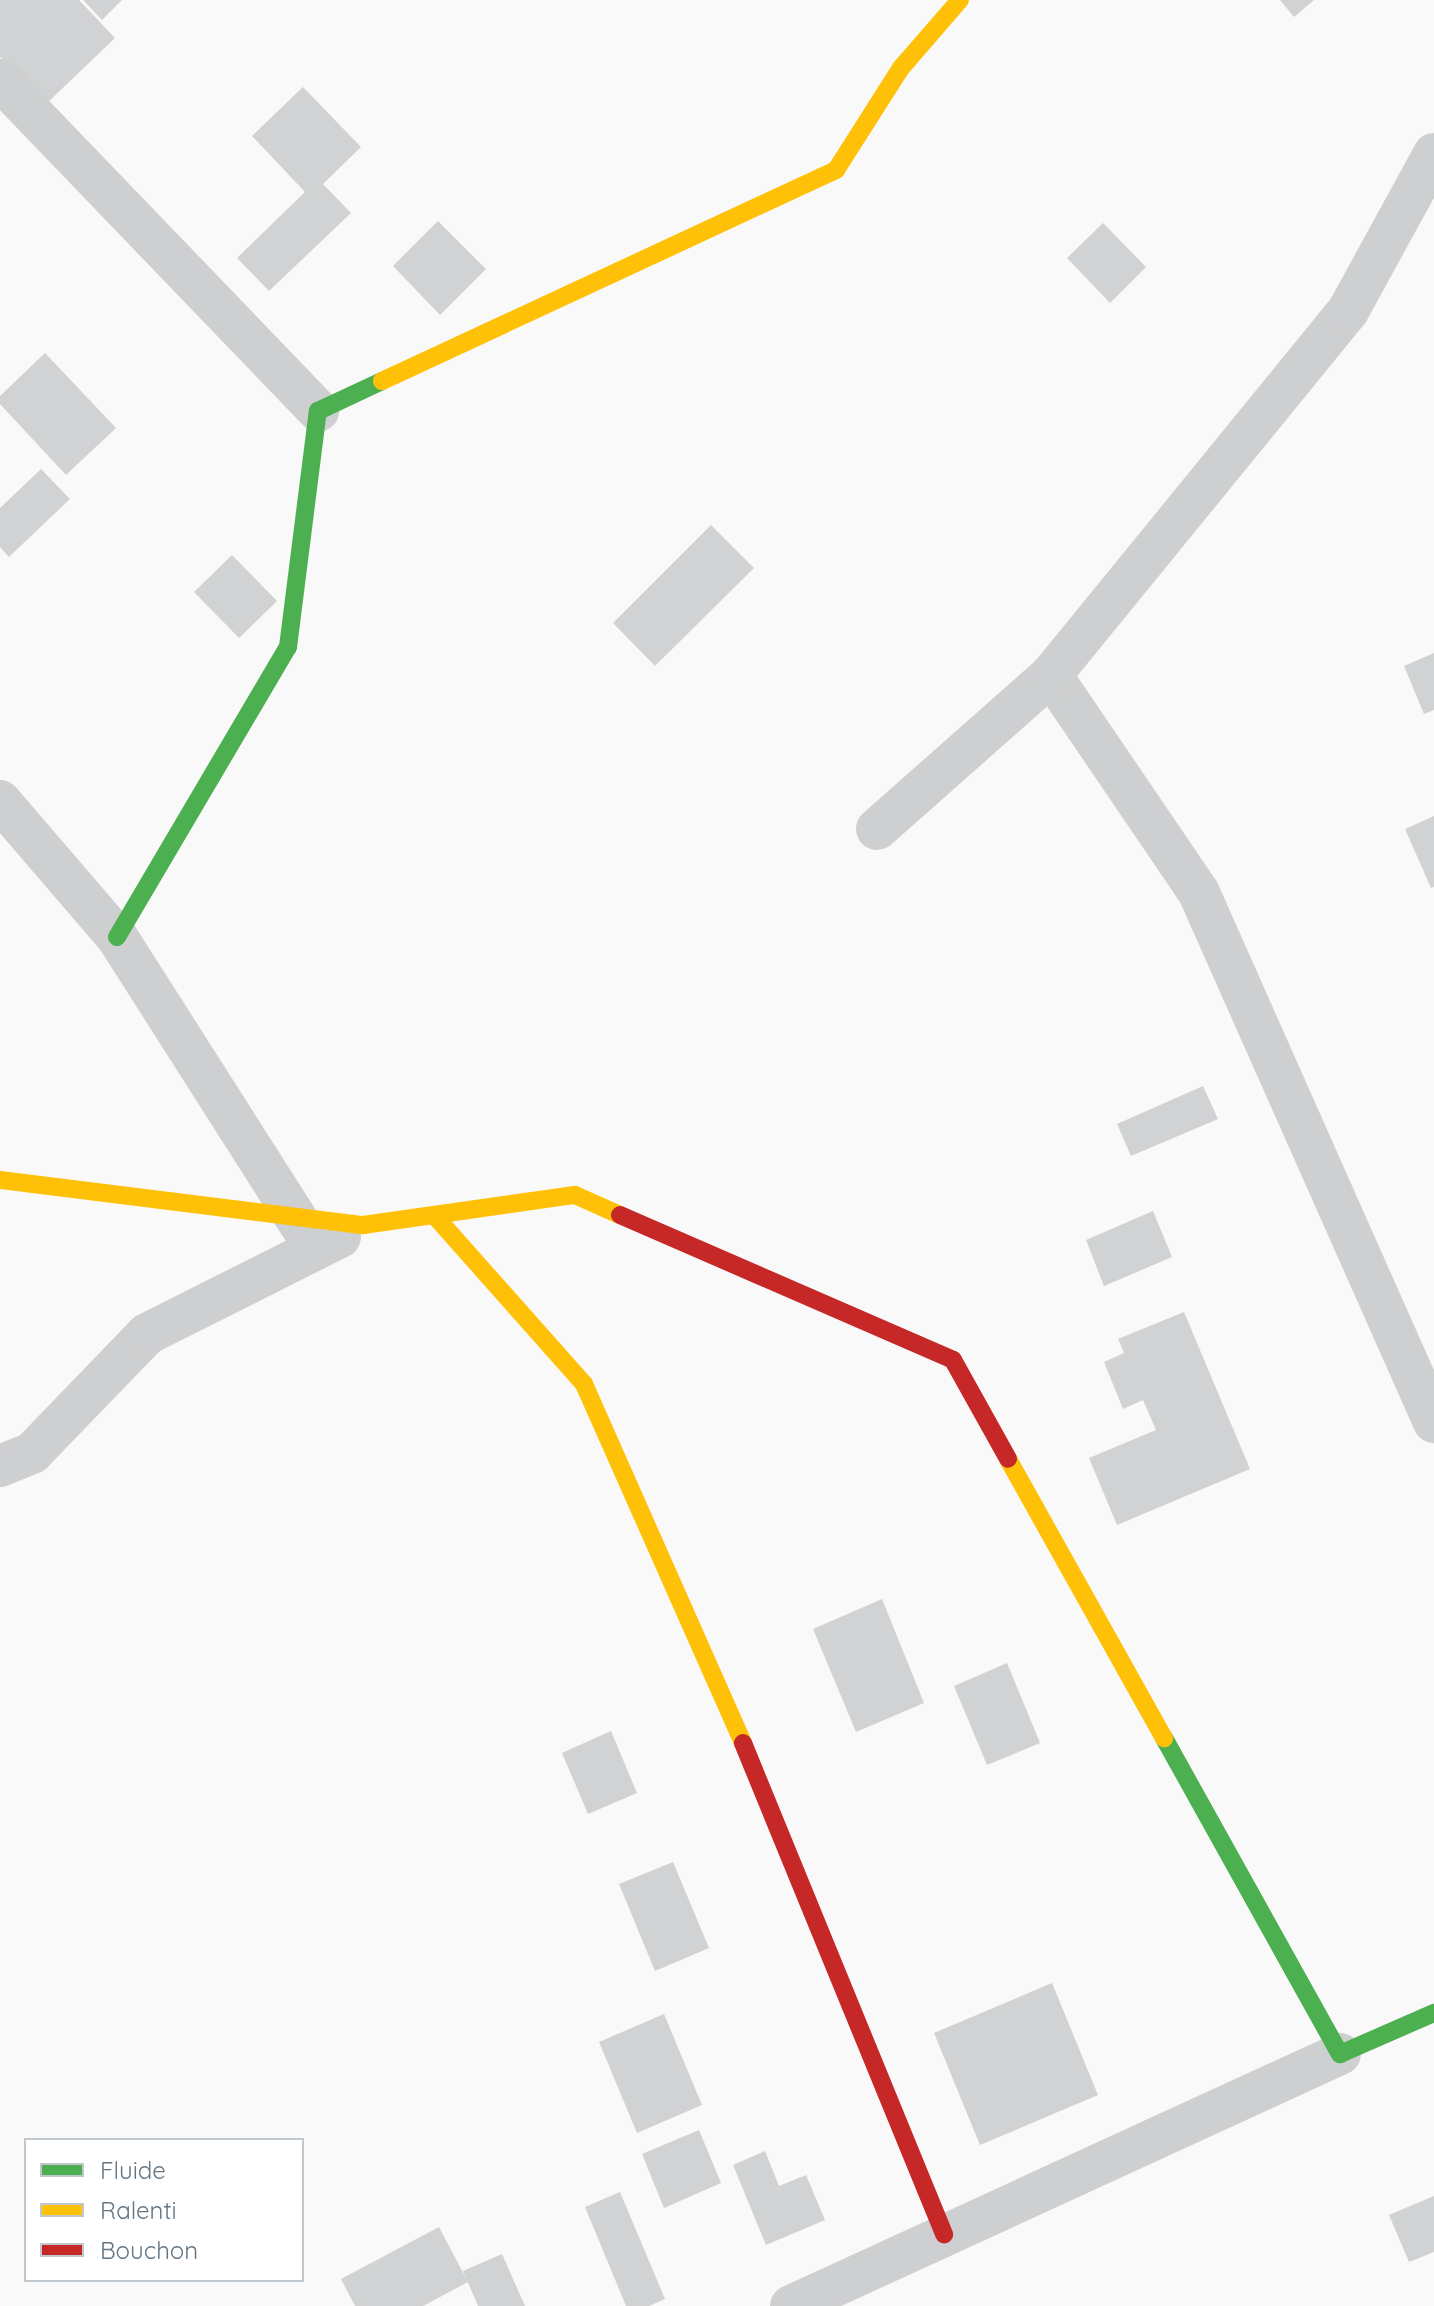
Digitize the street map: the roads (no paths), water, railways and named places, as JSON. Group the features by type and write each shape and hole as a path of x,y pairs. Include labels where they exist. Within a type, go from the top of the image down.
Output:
{"street":[{"path":"318,411 836,170 901,68 960,0"},
{"path":"0,80 318,411"},
{"path":"877,829 1051,675 1348,311 1434,154"},
{"path":"117,937 288,647 318,411"},
{"path":"1051,675 1199,893 1434,1422"},
{"path":"0,801 117,937 307,1233"},
{"path":"0,1180 307,1233 575,1195 953,1360 1340,2054"},
{"path":"434,1215 584,1384 766,1795 944,2234"},
{"path":"0,1466 32,1453 147,1334 307,1233"},
{"path":"791,2306 1434,2013"}]}
